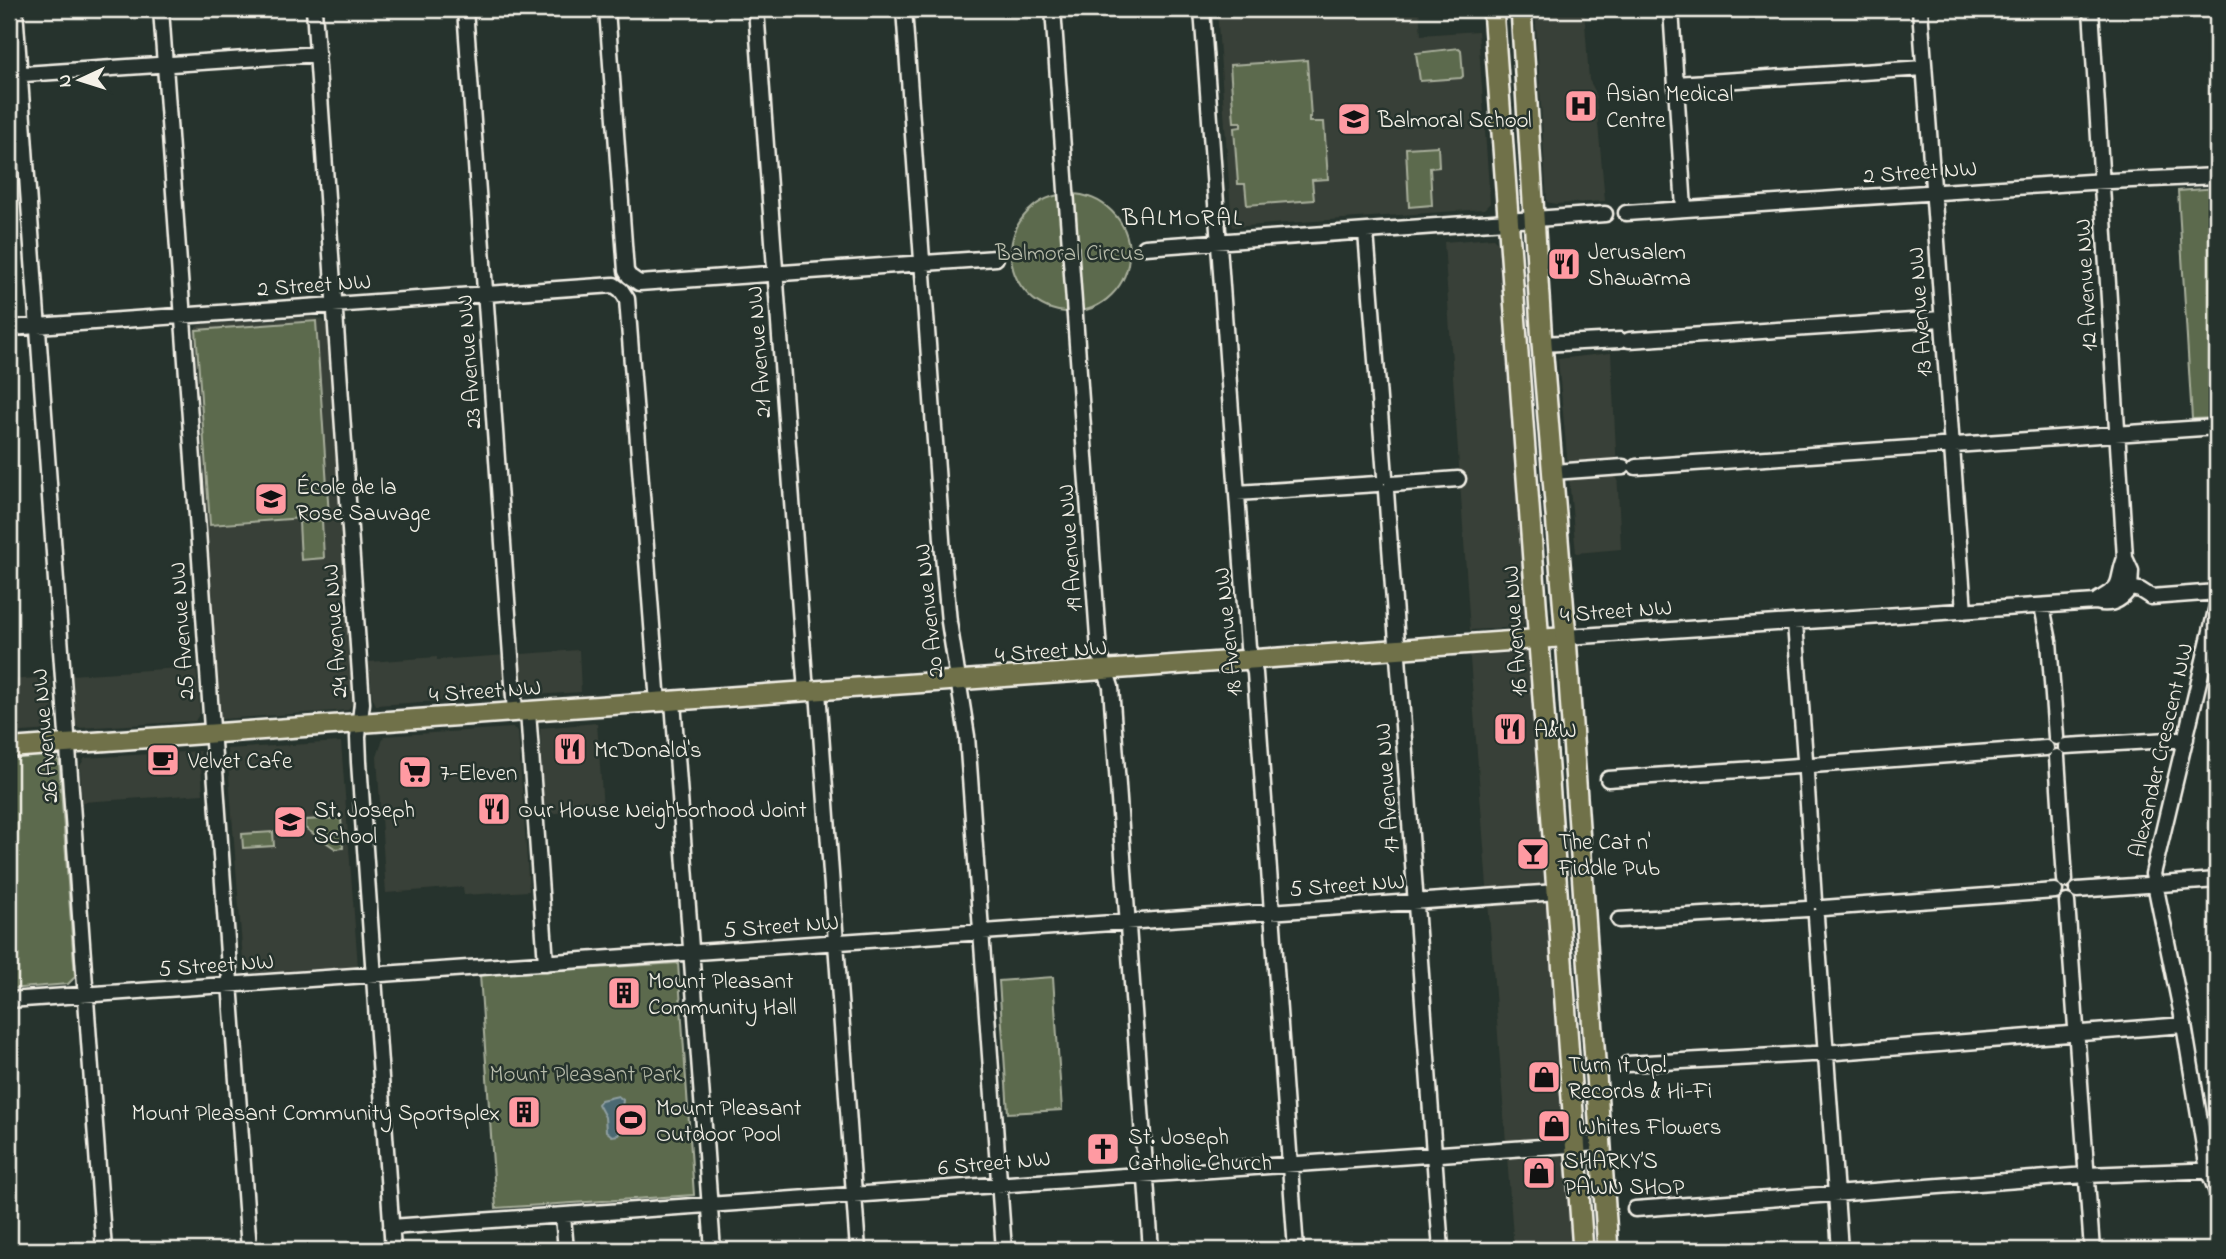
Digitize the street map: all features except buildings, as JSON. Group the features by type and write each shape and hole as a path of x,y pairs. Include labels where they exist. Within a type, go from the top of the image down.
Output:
{"highway":[{"name":"16 Avenue NW","path":"1493,9 1583,1250"},
{"path":"1521,9 1542,344 1566,637 1608,1250"}],"main road":[{"name":"4 Street NW","path":"9,748 1566,637"}],"street":[{"name":"26 Avenue NW","path":"15,9 14,75 37,326 104,1250"},
{"name":"25 Avenue NW","path":"161,9 249,1250"},
{"name":"24 Avenue NW","path":"314,9 362,704 359,762 393,1250"},
{"name":"23 Avenue NW","path":"465,9 486,295 546,963"},
{"path":"607,9 627,299 691,954 713,1250"},
{"name":"21 Avenue NW","path":"756,9 775,274 836,943 858,1250"},
{"name":"20 Avenue NW","path":"904,9 944,567 967,737 1004,1250"},
{"name":"19 Avenue NW","path":"1053,9 1099,652 1111,687 1151,1250"},
{"name":"18 Avenue NW","path":"1202,9 1248,647 1255,673 1296,1250"},
{"path":"1671,9 1684,209"},
{"name":"13 Avenue NW","path":"1920,9 1964,611"},
{"name":"12 Avenue NW","path":"2091,9 2116,433 2125,558 2131,571 2124,588"},
{"path":"14,75 318,54"},
{"path":"1676,84 1924,68"},
{"name":"2 Street NW","path":"1626,214 2217,176"},
{"path":"1145,247 1605,214"},
{"name":"17 Avenue NW","path":"1366,232 1441,1250"},
{"name":"2 Street NW","path":"9,328 996,258"},
{"path":"1542,344 1942,319"},
{"path":"1553,472 2217,427"},
{"path":"1237,493 1458,479"},
{"path":"2124,588 2140,590 2151,597 2217,593"},
{"name":"4 Street NW","path":"1566,637 2096,602 2110,604 2125,595 2124,588"},
{"path":"2047,605 2065,880"},
{"name":"Alexander Crescent NW","path":"2217,606 2153,874 2217,1192"},
{"path":"1795,623 1840,1250"},
{"path":"1608,779 2186,739"},
{"path":"2065,880 2072,881 2077,890 2073,899 2067,902 2060,900 2055,891 2057,885 2065,880"},
{"path":"2077,890 2217,880"},
{"path":"1619,920 2055,891"},
{"name":"5 Street NW","path":"9,1000 1557,892"},
{"path":"2067,902 2092,1250"},
{"path":"1626,1064 2076,1035 2184,1025"},
{"name":"6 Street NW","path":"391,1227 1600,1143"},
{"path":"1635,1209 2086,1175 2212,1170"},
{"path":"563,1216 565,1250"}],"shaded area":[{"name":"Balmoral School","path":"1217,9 1419,9 1421,35 1478,31 1490,203 1484,209 1232,227"},
{"path":"1535,9 1584,9 1589,80 1595,91 1605,201 1556,204 1547,202"},
{"path":"1493,238 1501,246 1528,615 1520,627 1470,630 1444,242"},
{"name":"École de la Rose Sauvage","path":"315,317 324,320 327,328 353,703 348,710 221,719 194,330 199,325"},
{"path":"1611,353 1621,549 1576,553 1558,359"},
{"path":"1539,640 1583,1250 1514,1250 1469,645"},
{"path":"579,650 581,692 376,705 372,696 369,662"},
{"path":"196,667 200,713 195,721 78,728 74,722 71,675"},
{"path":"51,677 54,726 51,730 9,733 9,680"},
{"path":"597,723 603,809 544,814 540,728"},
{"path":"513,728 518,731 529,891 464,895 463,887 386,893 377,757 384,736"},
{"name":"St. Joseph School","path":"341,742 358,967 244,973 227,749"},
{"path":"200,751 203,794 82,802 80,766 85,758"}],"green space":[{"path":"1459,48 1463,76 1461,78 1420,81 1416,53"},
{"path":"1307,60 1311,117 1309,122 1324,122 1328,179 1312,180 1314,200 1247,205 1245,184 1238,184 1234,128 1241,127 1241,122 1234,122 1230,65"},
{"path":"1438,146 1439,167 1430,168 1432,205 1409,207 1406,148"},
{"path":"2217,188 2217,418 2192,419 2178,191"},
{"name":"Balmoral Circus","path":"1070,194 1093,199 1112,211 1124,230 1129,253 1124,276 1112,295 1093,307 1070,312 1047,307 1028,295 1016,276 1011,253 1016,230 1028,211 1047,199"},
{"path":"316,321 329,516 210,525 196,330"},
{"path":"322,520 324,558 301,560 299,522"},
{"path":"51,755 59,761 75,977 68,984 9,989 9,758"},
{"path":"341,818 343,848 336,849 305,828 305,820"},
{"path":"273,832 274,846 243,848 242,834"},
{"name":"Mount Pleasant Park","path":"678,963 694,1195 496,1208 480,975"},
{"path":"1053,977 1062,1110 1008,1113 999,981"}],"water":[{"path":"618,1096 623,1100 621,1115 634,1112 640,1117 640,1124 632,1130 623,1128 618,1135 612,1136 606,1131 605,1117 598,1104 601,1100"}],"place":[{"name":"Asian Medical Centre","path":"1581,106"},
{"name":"Balmoral School","path":"1354,119"},
{"name":"Jerusalem Shawarma","path":"1564,264"},
{"name":"École de la Rose Sauvage","path":"271,499"},
{"name":"A&W","path":"1510,729"},
{"name":"McDonald's","path":"570,749"},
{"name":"Velvet Cafe","path":"163,760"},
{"name":"7-Eleven","path":"415,772"},
{"name":"Our House Neighborhood Joint","path":"494,809"},
{"name":"St. Joseph School","path":"290,822"},
{"name":"The Cat n' Fiddle Pub","path":"1533,854"},
{"name":"Mount Pleasant Community Hall","path":"624,993"},
{"name":"Turn It Up! Records & Hi-Fi","path":"1544,1077"},
{"name":"Mount Pleasant Community Sportsplex","path":"524,1112"},
{"name":"Mount Pleasant Outdoor Pool","path":"631,1120"},
{"name":"Whites Flowers","path":"1554,1126"},
{"name":"St. Joseph Catholic Church","path":"1103,1149"},
{"name":"SHARKY’S PAWN SHOP","path":"1539,1173"}],"district":[{"name":"BALMORAL","path":"1183,217"}]}
